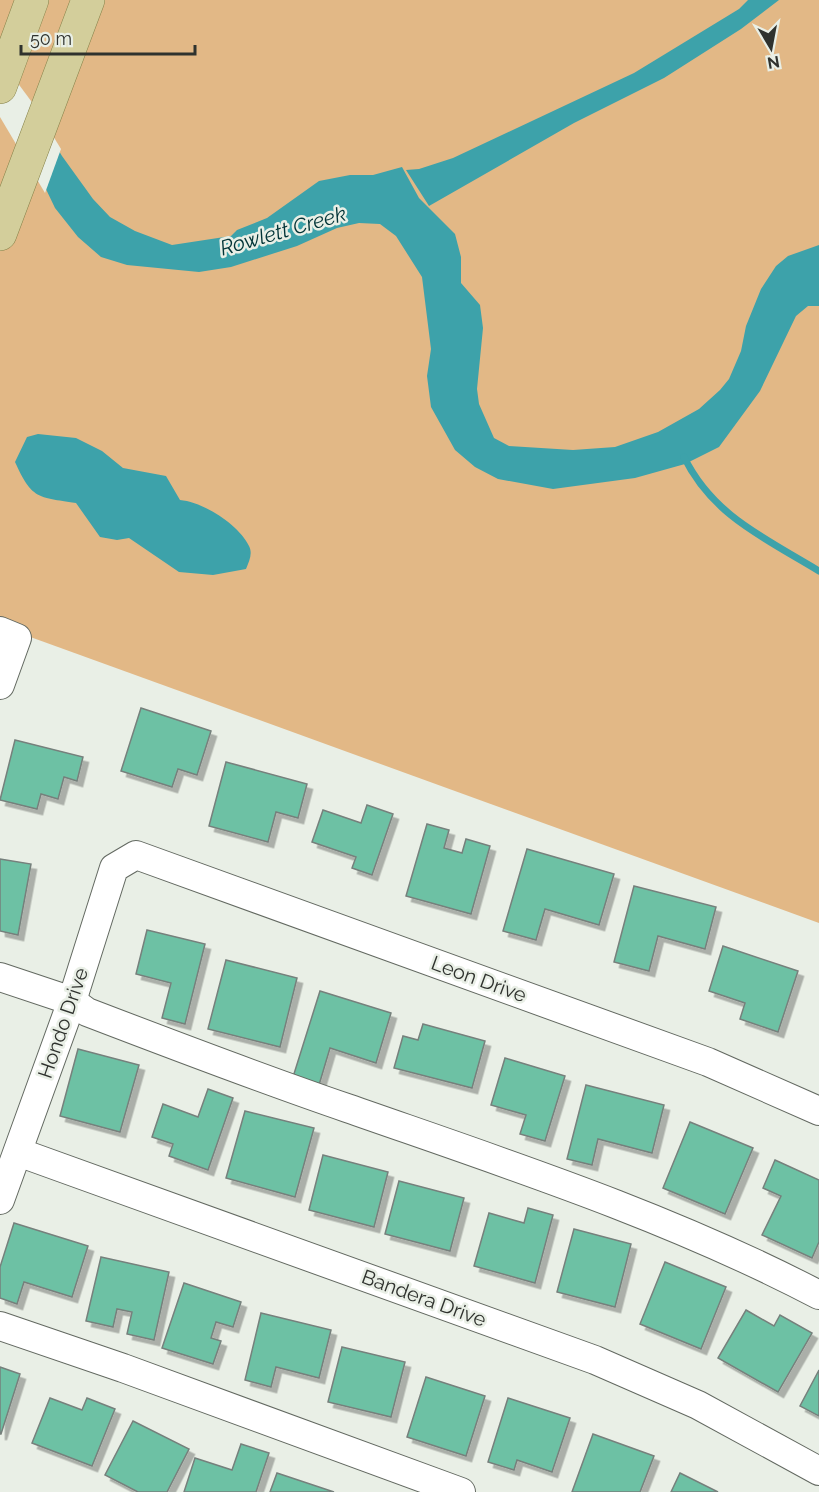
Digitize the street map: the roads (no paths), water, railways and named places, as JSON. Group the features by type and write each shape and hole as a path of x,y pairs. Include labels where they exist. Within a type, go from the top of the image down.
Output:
{"main road":[{"path":"0,87 32,0"},
{"path":"0,234 88,0"}],"street":[{"path":"0,631 17,638 0,685"},
{"name":"Hondo Drive","path":"0,1200 72,1001 114,868 135,855"},
{"name":"Leon Drive","path":"135,855 708,1062 819,1111"},
{"path":"0,977 72,1001 87,1012 210,1059 585,1191 756,1262 819,1294"},
{"name":"Bandera Drive","path":"18,1152 595,1360 698,1405 819,1471"},
{"path":"0,1326 123,1368 461,1492"}],"water":[{"path":"748,0 779,0 741,29 664,78 574,123 429,206 406,170 419,169 453,158 634,73 739,9"},
{"name":"Rowlett Creek","path":"32,106 62,156 93,199 110,217 135,231 172,245 231,236 237,230 267,218 319,181 350,175 373,175 402,167 419,198 455,234 461,257 461,283 480,305 483,328 477,389 479,404 494,438 509,446 573,450 615,447 658,432 699,409 729,379 741,351 746,326 761,289 776,266 788,256 819,245 819,306 808,306 796,316 760,391 719,447 685,464 635,478 553,489 498,479 475,467 455,450 431,407 427,376 431,349 422,277 396,236 380,224 359,223 337,228 297,246 231,267 199,272 127,265 101,257 78,237 55,208 44,185"},
{"path":"38,434 76,438 102,451 123,468 166,476 180,500 209,510 228,522 244,538 251,552 246,569 213,575 179,572 129,538 117,540 100,537 76,503 44,497 31,490 26,483 15,462 27,437"}],"waterway":[{"path":"684,457 696,477 725,510 760,536 819,571"}]}
